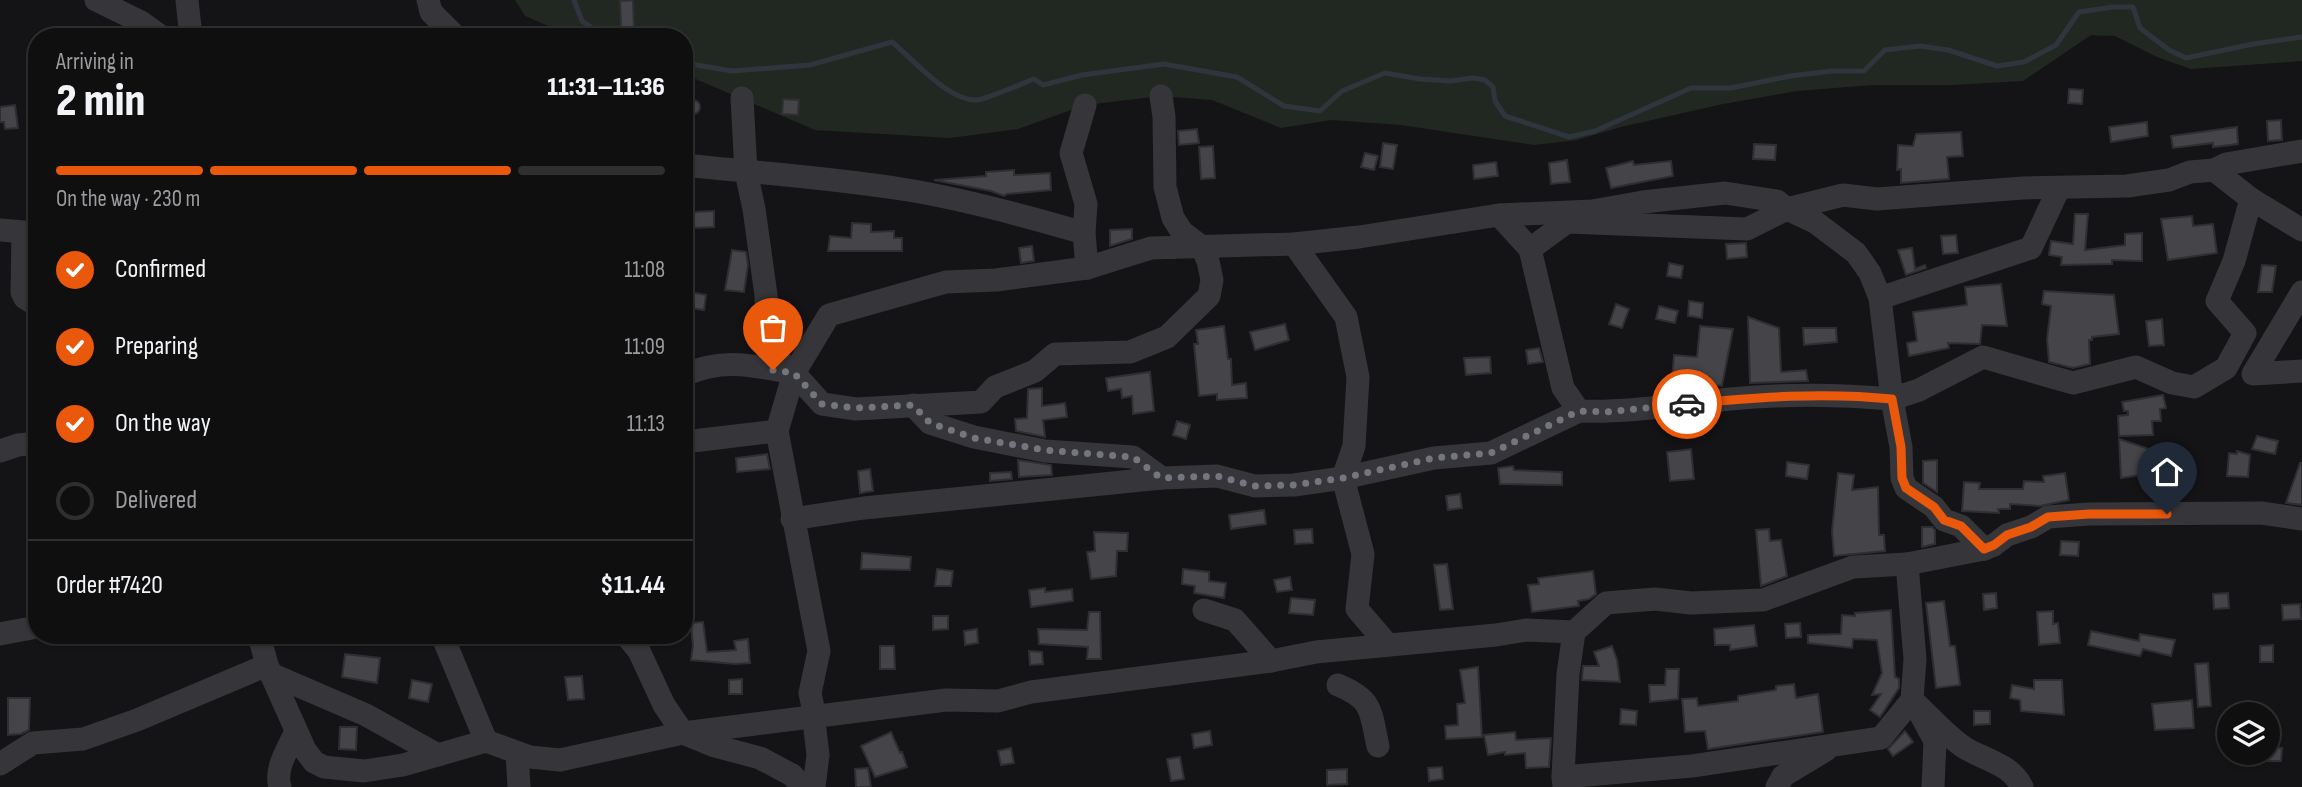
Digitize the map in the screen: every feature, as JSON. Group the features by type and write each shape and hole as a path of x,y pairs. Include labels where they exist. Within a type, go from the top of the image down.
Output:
{"street":[{"path":"96,0 149,28"},
{"path":"187,0 190,28"},
{"path":"428,0 431,12 447,28"},
{"path":"742,97 746,172 766,295 767,342 777,359 794,373 822,404 856,408 981,402 995,387 1035,371 1055,354 1130,352 1167,337 1209,296 1212,280 1202,247 1182,232 1170,208 1165,187 1165,128 1161,96"},
{"path":"1085,105 1071,153 1086,204 1084,233 1087,268"},
{"path":"1530,249 1567,222 1747,229 1787,209 1843,195 1877,199 2023,188 2127,186 2169,180 2190,172 2214,170 2226,164 2302,151"},
{"path":"693,166 823,178 908,190 1006,210 1084,233"},
{"path":"2214,170 2251,199 2302,230"},
{"path":"1880,298 2031,248 2059,188"},
{"path":"814,787 818,755 810,693 819,651 776,431 794,373 830,315 946,282 996,280 1087,268 1150,248 1294,244 1359,237 1499,215 1592,211 1725,192 1777,201 1787,209 1815,222 1856,253 1870,273 1880,298 1892,399 1901,447 1902,478 1906,488 1934,507 1944,520 1961,526 1984,549"},
{"path":"792,519 864,508 1161,478 1217,476 1255,486 1294,485 1343,478 1434,458 1491,453 1579,411 1607,412 1774,397 1849,395 1892,399 1919,390 1983,357 2073,383 2136,367 2172,383 2194,387 2226,368 2245,333 2217,301 2234,261 2251,199"},
{"path":"1499,215 1530,249 1563,388 1579,411"},
{"path":"0,230 28,233"},
{"path":"1294,244 1346,317 1358,377 1354,446 1343,478 1363,554 1357,609 1388,645"},
{"path":"28,248 22,292 28,299"},
{"path":"2302,292 2253,374 2302,371"},
{"path":"693,371 730,362 794,373"},
{"path":"913,405 930,423 974,438 1045,450 1133,457 1161,478"},
{"path":"693,441 776,431"},
{"path":"0,451 28,444"},
{"path":"1912,700 1881,738 1564,782 1568,674 1574,632 1606,603 1655,599 1691,603 1763,600 1853,567 1907,564 1984,549 2007,535 2031,527 2048,517 2089,514 2261,513 2302,519"},
{"path":"1907,564 1915,659 1912,700 1934,741 1933,787"},
{"path":"1204,610 1236,620 1271,661"},
{"path":"0,634 28,629"},
{"path":"314,762 338,769 356,779 486,741 517,753 544,759 575,758 682,733 946,700 998,701 1031,692 1271,661 1317,652 1526,630 1574,632"},
{"path":"262,644 269,670 296,731 332,787"},
{"path":"446,644 486,741"},
{"path":"633,644 664,705 682,733 715,746 760,758 792,775 803,787"},
{"path":"0,764 33,743 83,739 269,670 366,715 438,755"},
{"path":"1338,685 1357,693 1364,700 1371,713 1378,746"},
{"path":"1912,700 1964,747 1994,761 2017,778 2022,787"},
{"path":"280,787 279,769 296,731"},
{"path":"1777,787 1783,776 1835,745"},
{"path":"517,753 519,787"}],"shaded area":[{"path":"515,0 2302,0 2302,61 2191,69 2157,57 2115,36 2091,35 2023,81 1953,85 1873,85 1797,91 1723,104 1577,140 1534,145 1401,125 1331,120 1281,128 1212,100 1161,96 1085,105 1018,129 950,138 815,130 693,78 693,28 553,28 525,16"}],"building":[{"path":"633,0 634,27 621,27 620,1"},
{"path":"2069,89 2083,90 2082,104 2068,103"},
{"path":"783,99 799,100 798,115 782,114"},
{"path":"693,100 700,104 700,110 693,114"},
{"path":"15,105 18,128 5,129 4,122 0,122 0,107"},
{"path":"2281,120 2282,140 2268,141 2267,121"},
{"path":"2147,122 2148,136 2111,142 2109,127"},
{"path":"2237,127 2238,144 2213,147 2213,143 2173,148 2171,136"},
{"path":"1197,129 1199,143 1179,145 1178,131"},
{"path":"1961,132 1963,156 1947,157 1949,179 1901,183 1901,169 1897,170 1898,145 1913,146 1916,134"},
{"path":"1383,143 1397,145 1393,169 1380,167"},
{"path":"1754,144 1776,145 1775,160 1753,159"},
{"path":"1213,146 1215,178 1201,179 1199,147"},
{"path":"1365,153 1378,156 1374,170 1361,167"},
{"path":"1567,160 1570,182 1551,184 1549,163"},
{"path":"1633,161 1634,165 1671,161 1673,176 1611,188 1606,168"},
{"path":"1496,162 1498,176 1474,179 1473,165"},
{"path":"1014,170 1014,175 1050,173 1051,190 1004,196 934,180 986,176 986,172"},
{"path":"714,211 714,227 693,228 693,212"},
{"path":"2075,214 2088,214 2085,250 2125,245 2125,234 2142,233 2142,261 2112,260 2112,264 2061,265 2062,257 2049,255 2051,241 2073,244"},
{"path":"2192,216 2193,226 2213,224 2217,253 2168,260 2161,219"},
{"path":"852,223 871,224 871,232 894,231 894,238 902,238 902,251 828,251 830,236 851,238"},
{"path":"1132,229 1132,239 1110,246 1110,230"},
{"path":"1956,235 1958,253 1943,254 1941,236"},
{"path":"1746,243 1747,257 1727,259 1726,244"},
{"path":"1032,246 1034,261 1021,263 1019,248"},
{"path":"1912,248 1915,269 1925,265 1926,268 1906,275 1898,250"},
{"path":"732,250 746,252 748,265 744,292 725,290"},
{"path":"1669,263 1683,266 1681,278 1667,276"},
{"path":"2262,265 2276,266 2272,292 2258,292"},
{"path":"2001,284 2007,326 1982,325 1980,344 1948,343 1949,348 1909,356 1907,343 1917,341 1913,312 1967,305 1965,287"},
{"path":"2044,291 2114,295 2119,334 2092,337 2092,340 2089,340 2090,364 2073,368 2049,362 2047,339 2051,306 2042,304"},
{"path":"693,293 706,295 704,310 693,308"},
{"path":"1689,301 1703,303 1702,318 1688,316"},
{"path":"1616,304 1629,309 1622,328 1609,324"},
{"path":"1659,306 1678,311 1675,323 1656,319"},
{"path":"1748,317 1779,328 1781,372 1806,370 1808,381 1750,383"},
{"path":"2162,319 2164,345 2149,346 2146,321"},
{"path":"1285,324 1289,340 1255,350 1250,332"},
{"path":"1224,326 1228,359 1231,359 1232,385 1246,383 1247,398 1217,400 1217,394 1199,396 1194,344 1198,344 1196,330"},
{"path":"1700,326 1733,329 1722,386 1672,379 1674,355 1697,357"},
{"path":"1803,328 1836,328 1837,342 1804,345"},
{"path":"1539,348 1543,362 1528,364 1526,350"},
{"path":"1490,357 1491,373 1466,375 1464,358"},
{"path":"1150,372 1154,411 1133,414 1132,396 1122,398 1121,389 1108,391 1106,378"},
{"path":"1042,388 1042,406 1065,403 1067,417 1043,420 1045,437 1016,431 1015,419 1027,418 1028,389"},
{"path":"2163,395 2166,408 2160,409 2161,421 2152,421 2153,435 2119,436 2118,416 2128,415 2122,402"},
{"path":"1177,421 1190,425 1186,439 1173,435"},
{"path":"2257,436 2278,441 2275,454 2252,449"},
{"path":"2119,439 2155,451 2155,461 2174,456 2183,471 2188,470 2189,486 2174,486 2174,482 2142,486 2140,475 2121,478"},
{"path":"1691,449 1694,479 1670,481 1667,452"},
{"path":"2237,451 2250,455 2248,477 2227,476 2229,453 2237,454"},
{"path":"767,454 770,469 737,472 736,458"},
{"path":"1018,460 1051,465 1052,475 1019,477"},
{"path":"1937,460 1937,492 1923,483 1923,461"},
{"path":"1787,462 1809,465 1807,479 1786,476"},
{"path":"2300,463 2302,505 2286,503"},
{"path":"1513,466 1514,470 1562,472 1562,485 1500,484 1498,468"},
{"path":"870,469 873,491 860,493 858,471"},
{"path":"1011,472 1012,479 990,481 990,473"},
{"path":"1838,473 1854,475 1852,490 1878,487 1879,535 1884,535 1885,551 1834,556 1832,531"},
{"path":"2065,473 2069,500 2040,506 2010,504 2010,509 1998,509 1999,513 1962,511 1964,482 1980,483 1979,489 2023,489 2024,481 2044,482 2043,476"},
{"path":"1460,494 1462,508 1448,510 1446,496"},
{"path":"1264,510 1266,524 1231,529 1229,515"},
{"path":"1922,527 1932,527 1935,530 1935,544 1922,547"},
{"path":"1312,529 1313,543 1295,544 1294,530"},
{"path":"1769,529 1770,541 1781,540 1787,576 1761,586 1756,530"},
{"path":"1094,532 1128,533 1127,551 1117,551 1116,576 1091,579 1087,552 1095,551"},
{"path":"2061,541 2079,542 2078,556 2060,555"},
{"path":"862,553 911,557 910,570 861,569"},
{"path":"1447,564 1453,609 1440,610 1434,565"},
{"path":"937,569 953,571 951,586 935,586"},
{"path":"1183,569 1209,572 1209,581 1226,583 1224,598 1194,593 1195,586 1182,584"},
{"path":"1593,571 1596,594 1589,599 1578,601 1579,606 1532,612 1528,585 1539,584 1538,578"},
{"path":"1290,577 1292,590 1277,592 1274,580"},
{"path":"1045,588 1045,592 1072,589 1073,601 1031,607 1029,590"},
{"path":"1996,593 1997,608 1984,610 1983,594"},
{"path":"2228,593 2229,608 2214,609 2213,594"},
{"path":"1291,598 1315,600 1313,615 1289,613"},
{"path":"1944,601 1950,646 1955,646 1960,685 1936,688 1926,603"},
{"path":"2300,604 2301,619 2283,620 2282,605"},
{"path":"1891,610 1895,677 1899,679 1899,688 1880,717 1870,710 1881,694 1872,695 1882,673 1877,640 1853,639 1852,648 1808,643 1808,635 1841,634 1842,615 1855,616 1855,613"},
{"path":"2053,611 2053,624 2058,623 2060,643 2039,645 2037,612"},
{"path":"1089,612 1100,612 1101,659 1087,659 1088,647 1039,644 1038,629 1087,630"},
{"path":"933,616 948,616 948,629 933,630"},
{"path":"703,622 707,652 736,650 734,641 748,639 750,663 691,660 693,623"},
{"path":"1800,623 1801,637 1786,638 1785,624"},
{"path":"1754,625 1757,646 1730,650 1730,645 1715,645 1714,629"},
{"path":"977,629 978,643 965,645 964,631"},
{"path":"2091,631 2139,641 2140,634 2175,640 2171,656 2143,649 2140,656 2088,645"},
{"path":"2273,645 2273,662 2260,662 2260,646"},
{"path":"880,646 894,646 895,669 880,669"},
{"path":"1612,646 1620,682 1582,680 1583,666 1599,666 1594,652"},
{"path":"1029,651 1042,652 1043,664 1030,665"},
{"path":"345,654 380,658 377,683 342,677"},
{"path":"2208,663 2211,706 2198,707 2195,664"},
{"path":"1478,667 1482,737 1446,739 1445,726 1458,725 1457,704 1465,703 1460,670"},
{"path":"1666,669 1679,669 1678,699 1650,702 1649,685 1665,685"},
{"path":"582,676 584,699 568,700 565,677"},
{"path":"742,679 742,694 729,694 729,680"},
{"path":"412,680 432,684 428,702 409,698"},
{"path":"2034,680 2062,680 2064,715 2021,711 2020,700 2010,698 2012,685 2034,689"},
{"path":"1794,684 1796,698 1818,694 1823,732 1708,749 1705,731 1685,732 1682,699 1697,698 1698,706 1738,701 1738,696"},
{"path":"8,698 30,698 29,730 21,734 8,735"},
{"path":"2192,700 2194,728 2155,730 2152,704"},
{"path":"1621,709 1637,711 1636,725 1620,724"},
{"path":"1974,711 1990,711 1990,724 1974,725"},
{"path":"340,727 357,727 356,750 339,749"},
{"path":"1210,731 1212,745 1194,748 1192,734"},
{"path":"1905,731 1913,742 1893,756 1888,749"},
{"path":"891,732 907,767 875,777 861,746"},
{"path":"1515,732 1516,740 1551,738 1549,767 1526,768 1525,753 1488,755 1484,735"},
{"path":"1011,748 1014,763 1001,765 998,751"},
{"path":"1180,757 1184,779 1171,781 1167,759"},
{"path":"1442,767 1443,779 1429,781 1428,768"},
{"path":"868,768 871,787 856,787 855,769"},
{"path":"1347,769 1347,784 1327,785 1327,770"}],"waterway":[{"path":"574,0 582,21 592,28"},
{"path":"693,64 732,71 810,65 892,42 943,87 966,99 981,99 1034,79 1043,85 1082,75 1164,64 1237,77 1284,106 1320,111 1342,91 1385,73 1450,81 1473,78 1485,80 1493,87 1495,101 1505,116 1569,137 1595,131 1691,88 1731,88 1790,76 1832,71 1864,71 1885,50 1920,46 1948,50 1997,66 2024,62 2056,45 2079,12 2113,7 2133,7 2140,28 2169,50 2186,58 2302,37"}],"way so far":[{"path":"773,370 794,373 822,404 856,408 913,405 930,423 974,438 1045,450 1133,457 1161,478 1217,476 1255,486 1294,485 1343,478 1434,458 1491,453 1579,411 1607,412 1687,404"}],"route":[{"path":"1687,404 1813,395 1892,399 1901,447 1902,478 1906,488 1934,507 1944,520 1961,526 1984,549 2007,535 2031,527 2048,517 2167,514"}]}
